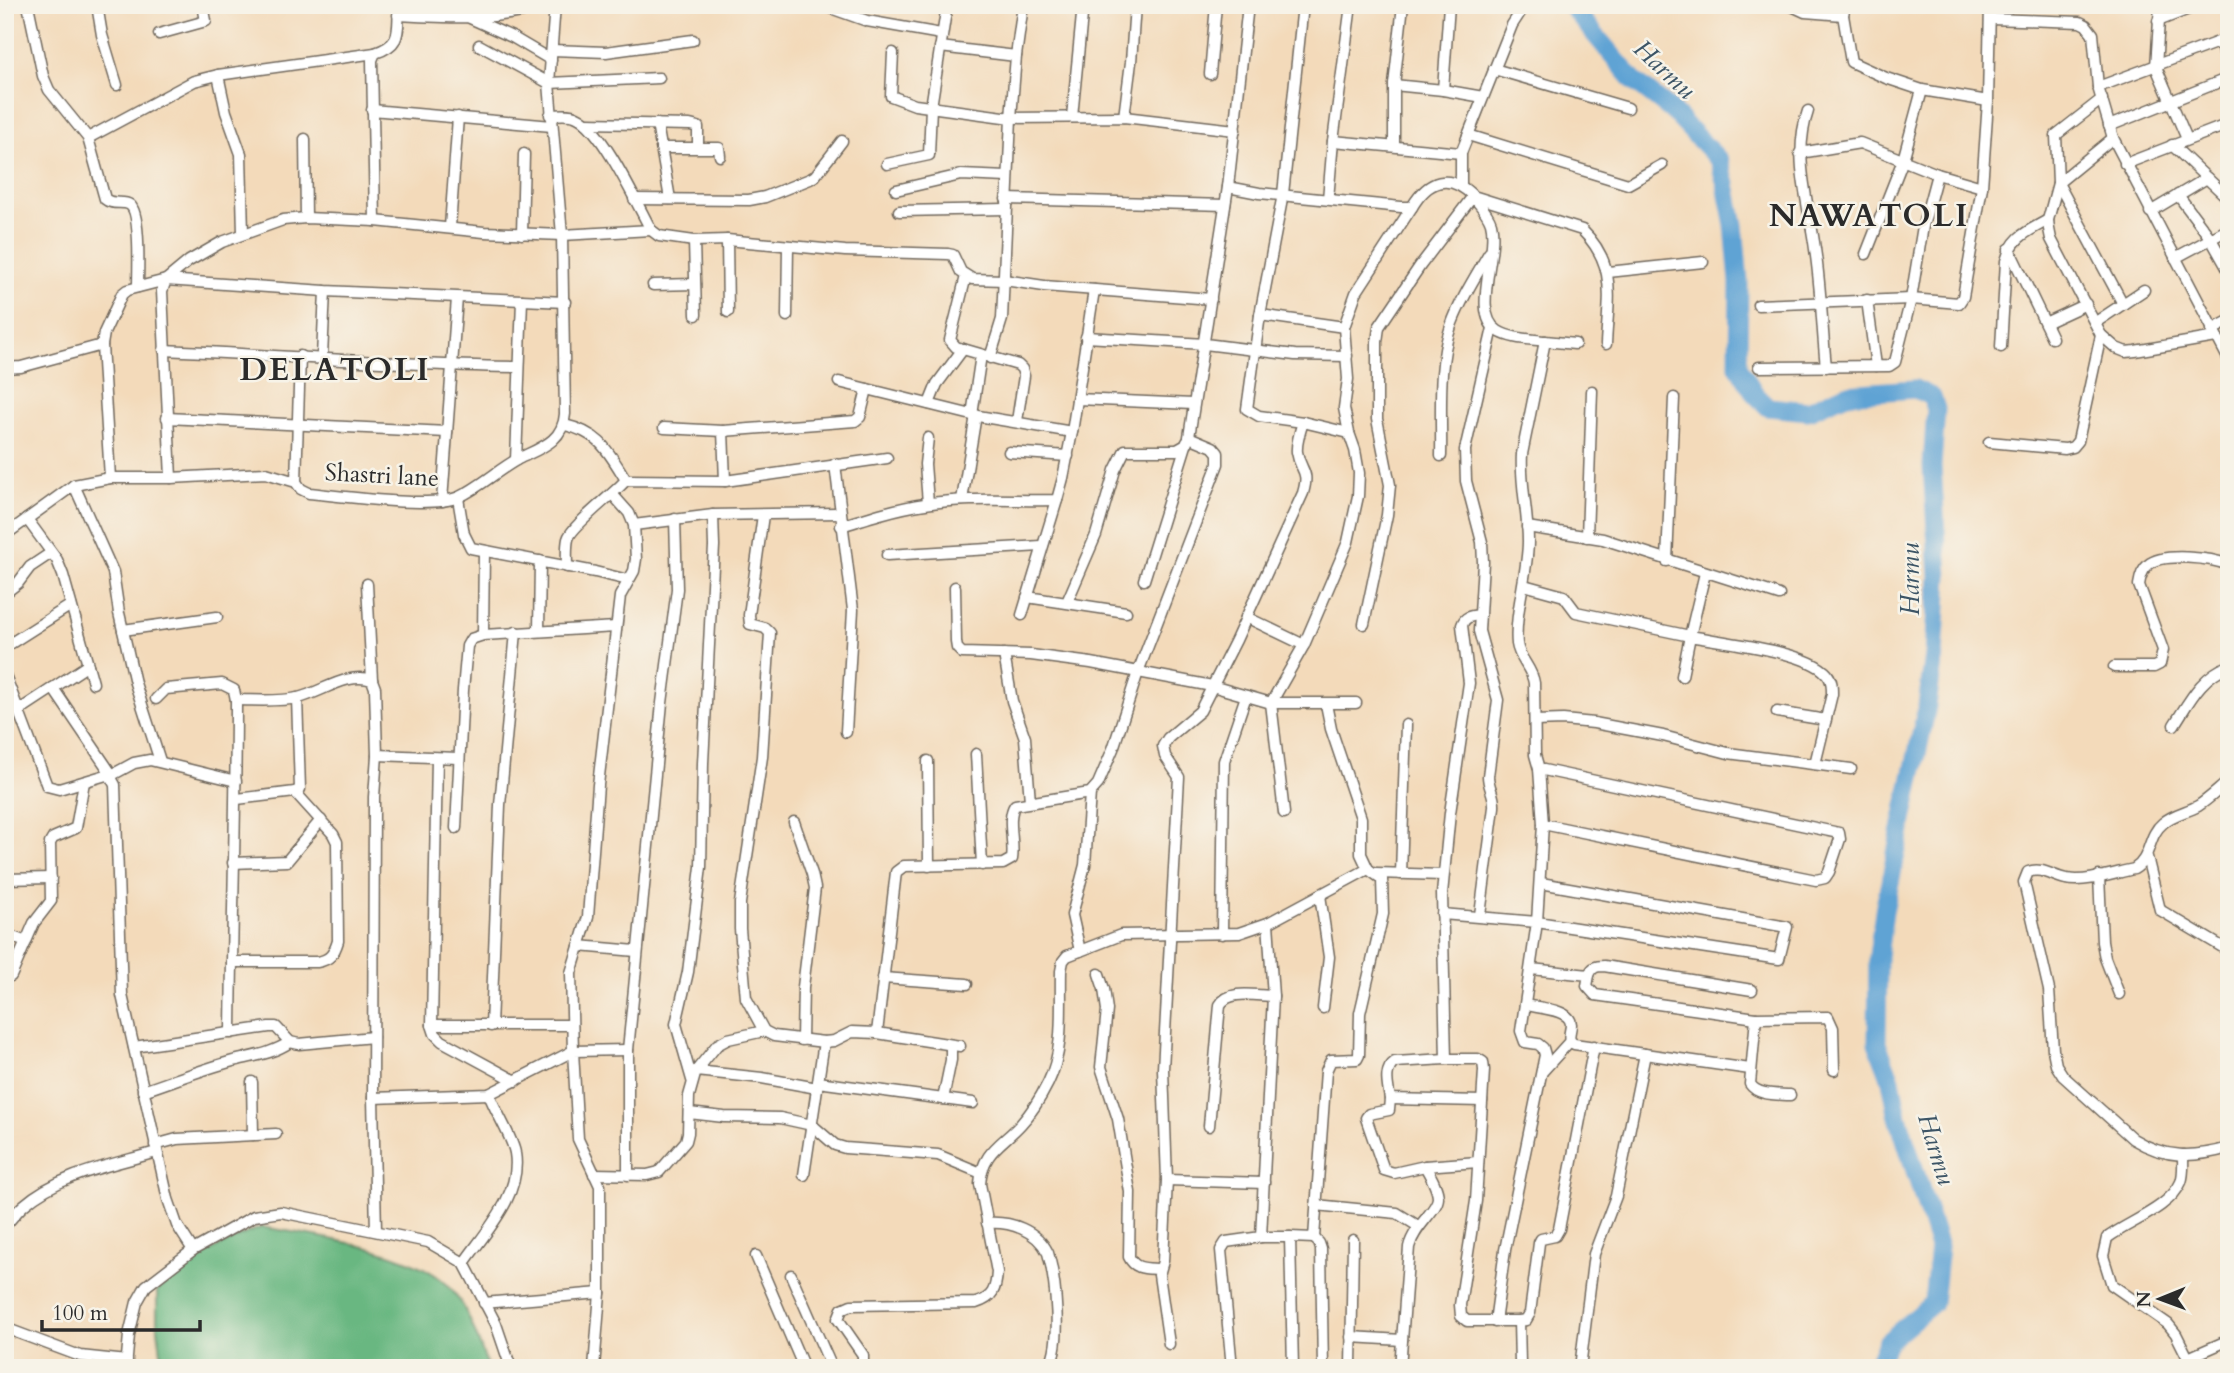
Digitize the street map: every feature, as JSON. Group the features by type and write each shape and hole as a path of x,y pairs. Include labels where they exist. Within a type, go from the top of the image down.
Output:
{"street":[{"path":"28,5 43,76 49,90 88,138 104,199 109,203 128,204 135,214 138,287"},
{"path":"97,5 102,35 117,85"},
{"path":"159,34 206,21 203,5"},
{"path":"88,138 194,81 218,75 375,53 391,47 396,41 399,10 444,19 469,18 553,5 549,83 562,235 565,425 593,436 605,446 626,480"},
{"path":"887,164 929,155 931,107 947,5"},
{"path":"962,500 985,356 1002,318 1007,177 1016,56 1023,5"},
{"path":"1072,117 1083,5"},
{"path":"1124,117 1135,5"},
{"path":"1210,74 1216,5"},
{"path":"1143,580 1187,441 1205,344 1228,187 1248,5"},
{"path":"1303,5 1283,194 1260,315 1247,409 1259,416 1303,422 1349,433"},
{"path":"1328,200 1351,5"},
{"path":"1394,145 1394,85 1403,5"},
{"path":"1443,90 1449,5"},
{"path":"1461,185 1461,153 1494,69 1524,5"},
{"path":"1790,5 1805,12 1844,10 1851,62 1922,90 1988,101"},
{"path":"1758,304 1911,299 1959,303 1963,297 1982,187 1988,101 1990,5"},
{"path":"2160,5 2156,67 2187,139"},
{"path":"2158,21 2199,5"},
{"path":"824,6 867,21 941,34"},
{"path":"469,18 552,55 606,52 692,40"},
{"path":"1991,19 2080,22 2093,34 2098,87 2113,138 2229,360"},
{"path":"2098,87 2224,40 2229,64"},
{"path":"479,45 549,83 659,78"},
{"path":"940,47 1016,56"},
{"path":"375,53 372,60 375,221"},
{"path":"893,53 891,96 915,106 1011,118 1124,117 1235,130"},
{"path":"1494,69 1628,108"},
{"path":"218,75 226,112 241,154 243,234"},
{"path":"2109,126 2229,78"},
{"path":"1394,85 1483,97"},
{"path":"1866,254 1903,160 1922,90"},
{"path":"2102,99 2056,135 2054,142 2057,183 2048,220 2051,239 2101,335 2116,348 2126,352 2214,333 2229,321"},
{"path":"372,110 458,117 551,120 576,116 586,122 619,169 651,230 659,236 694,241 727,240 788,246 948,254 953,255 961,272 972,279 1211,299"},
{"path":"1808,111 1801,129 1800,153 1815,249 1826,367"},
{"path":"450,227 458,117"},
{"path":"586,122 698,127 698,147"},
{"path":"657,124 670,199"},
{"path":"2125,164 2229,124"},
{"path":"1468,135 1628,184 1662,165"},
{"path":"2057,183 2113,138"},
{"path":"305,139 306,218"},
{"path":"634,199 749,200 765,197 815,176 842,141"},
{"path":"1333,141 1461,153"},
{"path":"1800,153 1860,143 1937,174 1982,187"},
{"path":"2172,145 2229,199"},
{"path":"663,148 719,148 720,156"},
{"path":"522,234 524,154"},
{"path":"1759,367 1889,366 1895,362 1911,299 1923,226 1937,174"},
{"path":"896,190 961,175 1007,177"},
{"path":"2150,212 2207,178"},
{"path":"1284,813 1271,703 1304,645 1348,542 1356,506 1359,473 1356,450 1344,408 1348,379 1344,327 1356,293 1421,192 1440,182 1461,185 1473,196 1491,224 1492,248 1485,308 1488,323 1493,328 1513,337 1575,344"},
{"path":"2057,183 2123,304"},
{"path":"1228,187 1328,200 1412,206"},
{"path":"2178,195 2211,239 2229,271"},
{"path":"1473,196 1582,230 1592,240 1608,272 1606,344"},
{"path":"1364,624 1387,515 1390,485 1377,419 1379,327 1420,266 1473,196"},
{"path":"899,211 1006,204 1225,205"},
{"path":"172,478 162,290 166,280 189,261 222,242 284,220 306,218 375,221 522,234 562,235 651,230"},
{"path":"2001,347 2009,249 2015,240 2048,220"},
{"path":"2175,258 2229,229"},
{"path":"727,240 728,313"},
{"path":"694,241 696,315"},
{"path":"787,316 788,246"},
{"path":"1441,456 1446,343 1460,304 1492,248"},
{"path":"2009,249 2052,338"},
{"path":"1608,272 1703,262"},
{"path":"966,276 950,336 952,344 1018,365 1023,369 1017,421"},
{"path":"110,478 102,345 104,333 122,294 127,290 166,280 326,291 565,302"},
{"path":"653,285 695,284"},
{"path":"1022,615 1068,456 1094,290"},
{"path":"2096,322 2144,290"},
{"path":"322,357 326,291"},
{"path":"442,501 457,298"},
{"path":"516,460 522,300"},
{"path":"1867,300 1876,366"},
{"path":"2045,323 2086,304"},
{"path":"1260,315 1344,327"},
{"path":"1480,915 1495,800 1488,775 1498,700 1482,645 1482,542 1466,481 1465,450 1493,328"},
{"path":"1989,442 2065,449 2073,447 2078,440 2101,335"},
{"path":"1086,337 1205,344 1295,355 1347,356"},
{"path":"1495,1322 1505,1250 1542,1072 1544,1048 1521,1038 1537,922 1543,824 1539,769 1535,755 1533,673 1521,656 1517,644 1528,543 1520,473 1545,341"},
{"path":"5,368 20,367 102,345"},
{"path":"929,404 937,384 963,349"},
{"path":"164,350 451,366 519,367"},
{"path":"296,482 300,356"},
{"path":"839,382 974,415 1072,432"},
{"path":"664,428 723,431 855,421 860,417 867,389"},
{"path":"1587,537 1592,391"},
{"path":"1667,561 1674,398"},
{"path":"1077,399 1194,404"},
{"path":"167,418 447,432"},
{"path":"1169,1344 1158,1282 1163,1261 1167,1180 1163,1069 1179,776 1165,756 1163,746 1168,738 1199,711 1246,617 1306,481 1305,470 1297,453 1303,422"},
{"name":"Shastri lane","path":"5,535 74,485 110,478 266,473 296,482 301,489 309,493 370,500 442,501 458,498 516,460 559,437 565,425"},
{"path":"723,431 725,481"},
{"path":"928,439 925,464 928,503"},
{"path":"1067,602 1096,534 1115,470 1125,450 1177,450 1187,441"},
{"path":"1080,951 1072,915 1085,864 1090,793 1098,784 1113,749 1138,672 1218,464 1218,453 1213,447 1187,441"},
{"path":"1009,452 1068,456"},
{"path":"567,567 568,537 626,480 725,481 887,458"},
{"path":"835,464 853,610 846,732"},
{"path":"74,485 113,572 135,683 160,761"},
{"path":"594,1368 600,1293 600,1186 578,1139 571,973 588,917 598,785 620,596 634,571 636,559 634,524 629,513 613,495"},
{"path":"458,498 466,539 477,550 628,580"},
{"path":"841,526 900,508 928,503 1057,499"},
{"path":"634,524 713,515 839,513"},
{"path":"594,1174 659,1172 686,1141 694,1076 676,1024 688,972 701,867 713,515"},
{"path":"762,516 749,614 750,624 765,628 770,633 769,664 762,758 740,903 746,998 764,1031 774,1036 824,1042 834,1041 852,1032 877,1033 956,1045 943,1099"},
{"path":"27,519 63,575 93,683"},
{"path":"628,1175 628,1050 662,703 677,589 675,519"},
{"path":"1527,527 1617,543 1779,595"},
{"path":"887,555 1041,546"},
{"path":"483,635 484,551"},
{"path":"5,593 18,583 30,567 51,553"},
{"path":"2114,667 2154,667 2160,664 2163,658 2163,650 2139,585 2145,567 2152,562 2192,557 2229,565"},
{"path":"539,631 540,561"},
{"path":"1682,676 1706,573"},
{"path":"368,584 372,680 377,708 373,1037 376,1231"},
{"path":"1524,585 1564,596 1576,612 1786,654 1820,667 1832,684 1815,764"},
{"path":"955,587 957,648 962,653 1057,658 1212,686 1271,703 1356,703"},
{"path":"1027,597 1126,612"},
{"path":"5,647 71,605"},
{"path":"1446,1059 1443,875 1468,683 1462,625 1470,616 1480,615"},
{"path":"123,630 217,617"},
{"path":"1246,617 1304,645"},
{"path":"456,828 458,758 467,646 471,639 483,635 516,632 616,627"},
{"path":"491,1026 500,805 516,632"},
{"path":"1004,654 1012,701 1025,738 1030,801"},
{"path":"18,710 88,666"},
{"path":"2174,725 2198,687 2209,676 2229,666"},
{"path":"5,675 47,786 59,789 102,775 110,776 134,763 150,760 236,781"},
{"path":"236,700 297,698 353,679 365,677 372,680"},
{"path":"156,699 166,689 222,684 234,690 237,799 233,863 231,1032"},
{"path":"53,688 110,772 115,785 122,995 168,1199 177,1225 193,1250"},
{"path":"1222,934 1224,761 1247,696"},
{"path":"237,799 295,792 300,789 297,698"},
{"path":"1314,1238 1328,1065 1331,1060 1357,1059 1359,1055 1360,1013 1383,914 1381,879 1361,854 1361,818 1331,729 1326,704"},
{"path":"1777,712 1826,720"},
{"path":"1535,721 1594,723 1663,736 1728,753 1852,769"},
{"path":"1401,874 1406,725"},
{"path":"976,754 982,865"},
{"path":"377,755 458,758"},
{"path":"437,758 432,1025 435,1034 442,1041 516,1081"},
{"path":"928,761 929,866"},
{"path":"1539,769 1839,833 1840,839 1829,872 1825,878 1816,880 1543,824"},
{"path":"2229,781 2196,807 2164,822 2150,842 2147,857 2155,900 2160,910 2229,951"},
{"path":"11,976 38,916 51,901 50,843 53,838 76,828 84,782"},
{"path":"232,962 317,962 330,958 335,951 338,941 337,842 295,792"},
{"path":"877,1033 896,872 904,866 1003,864 1012,859 1012,811 1015,805 1090,793"},
{"path":"233,863 287,861 321,820"},
{"path":"794,822 812,874 814,888 803,988 802,1040"},
{"path":"2147,857 2134,869 2076,880 2041,870 2028,872 2024,882 2049,990 2056,1065 2063,1076 2133,1139 2156,1150 2183,1155 2202,1155 2229,1148"},
{"path":"855,1368 863,1361 863,1355 838,1319 842,1309 851,1305 976,1303 992,1295 997,1272 980,1184 981,1173 990,1152 1021,1124 1048,1082 1059,1047 1063,961 1067,956 1121,935 1239,933 1268,923 1372,871 1443,875"},
{"path":"2099,876 2102,942 2105,958 2119,994"},
{"path":"5,879 51,878"},
{"path":"1442,914 1480,915 1537,922 1779,959 1787,927 1541,883"},
{"path":"1320,895 1329,957 1323,1008"},
{"path":"1261,1237 1273,996 1268,923"},
{"path":"5,934 26,942"},
{"path":"579,946 636,951"},
{"path":"1752,990 1604,966 1596,966 1589,975 1587,986 1595,995 1756,1018 1828,1017 1833,1028 1834,1070"},
{"path":"1531,969 1589,975"},
{"path":"1099,974 1107,1010 1101,1067 1118,1119 1130,1192 1129,1257 1132,1263 1140,1268 1160,1269"},
{"path":"883,978 967,985"},
{"path":"1209,1126 1220,1005 1232,995 1273,996"},
{"path":"1526,1005 1563,1013 1569,1018 1571,1026 1568,1035 1574,1044 1750,1069"},
{"path":"1756,1018 1750,1084 1754,1090 1790,1095"},
{"path":"432,1025 572,1025"},
{"path":"134,1047 276,1027 290,1042 299,1044 373,1037"},
{"path":"694,1076 717,1045 728,1038 764,1031"},
{"path":"1542,1072 1570,1041"},
{"path":"143,1091 232,1061 261,1056 281,1049 290,1042"},
{"path":"804,1175 824,1042"},
{"path":"1478,1162 1425,1166 1394,1172 1384,1170 1366,1118 1369,1114 1389,1110 1387,1072 1391,1065 1395,1062 1446,1059 1478,1059 1483,1062 1482,1101 1476,1201 1460,1313 1467,1321 1526,1320 1530,1313 1539,1244 1541,1239 1555,1236 1559,1229 1594,1046"},
{"path":"373,1098 489,1094 573,1051 628,1050"},
{"path":"1580,1368 1594,1254 1616,1196 1646,1054"},
{"path":"694,1076 762,1078 973,1103"},
{"path":"252,1082 253,1135"},
{"path":"464,1263 509,1198 515,1178 515,1152 489,1094"},
{"path":"1390,1099 1482,1101"},
{"path":"689,1113 780,1118 812,1125 835,1144 845,1148 938,1155 981,1173"},
{"path":"5,1226 24,1205 54,1186 177,1139 276,1134"},
{"path":"2183,1155 2180,1183 2174,1192 2147,1214 2107,1238 2103,1256 2115,1289 2168,1324 2190,1363 2229,1340"},
{"path":"1400,1368 1409,1247 1412,1235 1435,1206 1438,1198 1425,1166"},
{"path":"1167,1180 1264,1183"},
{"path":"1316,1205 1397,1213 1418,1226"},
{"path":"5,1328 80,1356 126,1364 129,1335 140,1293 161,1273 193,1250 254,1216 281,1212 428,1242 464,1263 496,1324 511,1368"},
{"path":"987,1223 1003,1222 1019,1227 1045,1246 1048,1252 1058,1329 1052,1362 1047,1368"},
{"path":"1232,1368 1221,1250 1226,1242 1261,1237 1314,1238 1319,1243 1323,1368"},
{"path":"1290,1237 1293,1368"},
{"path":"1351,1368 1353,1240"},
{"path":"756,1256 804,1368"},
{"path":"791,1275 832,1368"},
{"path":"484,1303 600,1293"},
{"path":"1519,1321 1520,1364"},
{"path":"1351,1338 1402,1340"}],"green space":[{"path":"262,1227 364,1246 416,1264 437,1276 452,1290 464,1307 488,1368 163,1368 157,1321 157,1291 206,1254"}],"waterway":[{"name":"Harmu","path":"1570,5 1634,81 1671,110 1719,160 1734,225 1739,282 1738,366 1755,394 1768,407 1808,411 1846,394 1915,389 1932,397 1936,409 1932,466 1939,576 1934,655 1927,706 1884,911 1878,956 1877,1043 1891,1080 1898,1117 1939,1247 1933,1303 1887,1342 1876,1368"}],"district":[{"name":"NAWATOLI","path":"1869,215"},
{"name":"DELATOLI","path":"335,369"}]}
